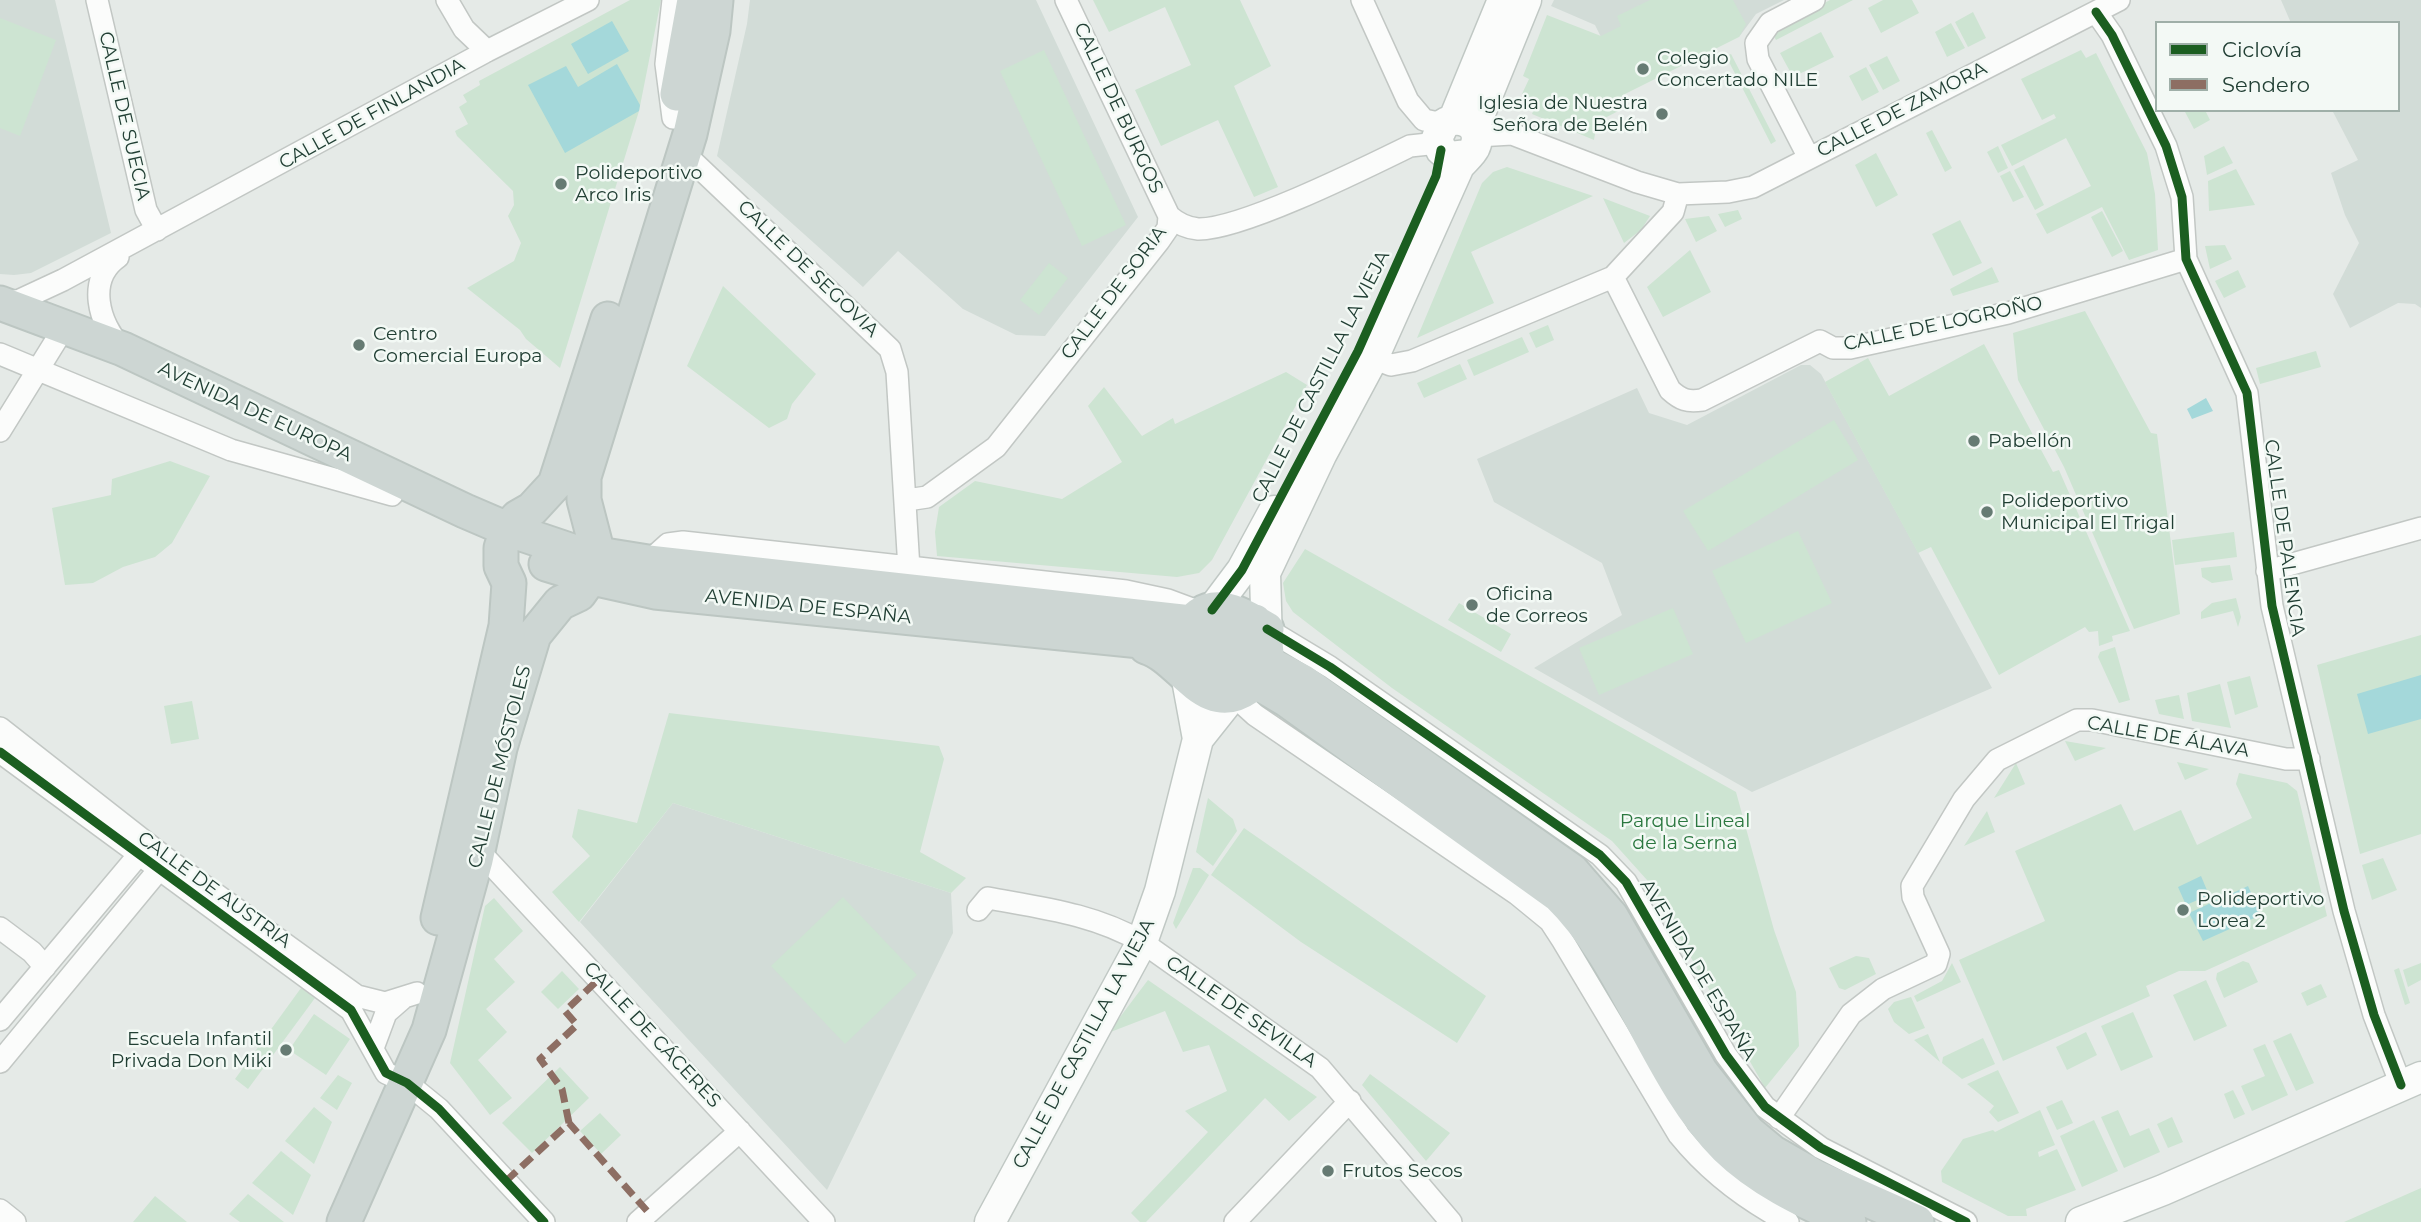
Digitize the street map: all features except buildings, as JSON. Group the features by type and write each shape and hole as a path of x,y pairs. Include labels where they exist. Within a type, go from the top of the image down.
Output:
{"main road":[{"path":"513,529 555,484 562,469 673,118 694,0"},
{"path":"594,554 584,500 584,477 684,153 713,31 716,0"},
{"name":"CALLE DE CASTILLA LA VIEJA","path":"1198,739 1257,664 1265,573 1321,455 1373,358 1447,192 1457,137 1503,0"},
{"name":"CALLE DE CASTILLA LA VIEJA","path":"990,1222 1142,942 1160,891 1198,739 1194,633 1242,570 1358,351 1436,176 1527,0"},
{"name":"AVENIDA DE EUROPA","path":"0,310 53,347 250,428 392,495 513,529"},
{"name":"AVENIDA DE EUROPA","path":"53,347 123,349 513,529"},
{"name":"AVENIDA DE ESPAÑA","path":"513,529 581,554 1194,633 1257,664 1302,681 1467,795 1572,871 1589,887 1611,916 1702,1072 1748,1132 1772,1152 1816,1177 1917,1222"},
{"name":"CALLE DE MÓSTOLES","path":"323,1222 406,1028 410,996 439,912 506,626 509,583 501,566 513,529"},
{"name":"AVENIDA DE ESPAÑA","path":"594,554 655,592 1121,639 1194,633 1239,611 1257,664 1287,700 1559,895 1575,911 1676,1077 1725,1146 1746,1166 1791,1193 1849,1222"},
{"name":"CALLE DE MÓSTOLES","path":"344,1222 389,1068 429,1030 478,850 500,748 534,635 560,603 579,594 594,554"},
{"path":"509,583 523,596 532,600 560,603"},
{"path":"2081,1222 2163,1190 2411,1081"},
{"path":"2126,1222 2163,1190"}],"street":[{"name":"CALLE DE SUECIA","path":"97,0 143,197 157,230"},
{"path":"447,0 464,29 487,51"},
{"name":"CALLE DE FINLANDIA","path":"0,310 157,230 487,51 588,0"},
{"path":"673,0 666,64 673,118"},
{"name":"CALLE DE BURGOS","path":"1066,0 1169,216"},
{"path":"1362,0 1408,101 1424,120 1457,137"},
{"path":"1810,158 1758,60 1756,43 1770,23 1814,0"},
{"name":"CALLE DE ZAMORA","path":"1457,137 1512,134 1637,182 1678,194 1728,192 1753,187 2119,0"},
{"name":"CALLE DE PALENCIA","path":"2096,12 2112,35 2166,146 2182,197 2186,259 2246,393 2272,606 2359,964 2374,1015 2411,1081"},
{"name":"CALLE DE SORIA","path":"1169,216 1177,223 1199,229 1241,219 1410,146 1457,137"},
{"name":"CALLE DE SEGOVIA","path":"684,153 890,349 897,372 907,500 909,569"},
{"path":"1373,358 1391,365 1412,361 1613,278 1673,212 1678,194"},
{"name":"CALLE DE SORIA","path":"907,500 927,497 996,447 1168,228 1169,216"},
{"name":"CALLE DE FINLANDIA","path":"123,349 108,334 98,300 99,278 113,261 157,230"},
{"name":"CALLE DE LOGROÑO","path":"1613,278 1670,390 1680,399 1691,401 1702,400 1819,341 1833,348 1850,348 1997,316 2186,259"},
{"path":"0,431 53,347"},
{"name":"AVENIDA DE EUROPA","path":"0,354 53,347"},
{"path":"2267,571 2421,527"},
{"name":"AVENIDA DE ESPAÑA","path":"648,562 668,544 683,542 1126,591 1168,600 1194,633"},
{"name":"AVENIDA DE ESPAÑA","path":"1257,664 1330,667 1600,855 1626,882 1746,1085 1779,1118 1821,1149 1966,1222"},
{"name":"AVENIDA DE ESPAÑA","path":"1257,664 1550,921 1679,1135 1703,1165 1762,1209 1788,1222"},
{"name":"CALLE DE ÁLAVA","path":"1779,1118 1851,1014 1883,989 1936,964 1939,954 1913,897 1912,886 1969,791 1997,760 2077,720 2092,719 2286,759 2309,759"},
{"name":"CALLE DE AUSTRIA","path":"0,728 143,850 351,1010 389,1068"},
{"name":"CALLE DE AUSTRIA","path":"0,752 143,850"},
{"path":"0,1020 143,850"},
{"name":"CALLE DE CÁCERES","path":"478,850 824,1222"},
{"path":"0,1062 162,865"},
{"name":"CALLE DE AUSTRIA","path":"162,865 357,996 385,1003 410,996"},
{"name":"CALLE DE SEVILLA","path":"978,910 988,898 1063,912 1111,924 1142,942 1320,1068 1451,1222"},
{"path":"0,928 32,952 45,967"},
{"path":"389,1068 439,1109 544,1222"},
{"path":"1235,1222 1350,1101"},
{"path":"638,1222 740,1131"},
{"path":"0,1210 15,1222"}],"shaded area":[{"path":"0,0 55,0 111,233 31,273 14,275 0,274"},
{"path":"750,0 1036,0 1138,217 1045,336 1016,335 963,309 898,251 863,287 717,156"},
{"name":"Colegio Concertado NILE","path":"1554,0 1784,0 1756,14 1739,37 1601,37 1595,25 1551,6"},
{"path":"2281,0 2421,0 2421,308 2415,304 2398,303 2350,328 2333,294 2359,243 2345,215 2331,173 2358,160 2333,112 2400,112 2400,21 2290,21"},
{"path":"1801,365 1810,365 1821,374 1992,688 1752,792 1534,668 1622,615 1602,563 1494,502 1477,459 1637,388 1649,413 1687,425"},
{"path":"673,803 951,893 953,933 827,1190 580,922"}],"green space":[{"name":"Polideportivo Arco Iris","path":"630,0 661,0 639,111 560,368 526,339 520,330 467,288 514,261 521,243 508,216 514,205 513,191 457,136 455,131 468,124 459,107 467,102 463,95 480,85 479,81"},
{"path":"1093,0 1240,0 1271,66 1234,86 1278,187 1254,197 1218,120 1161,146 1135,90 1191,65 1165,7 1109,32"},
{"path":"1650,0 1733,0 1746,24 1739,37 1623,95 1628,106 1597,122 1594,140 1532,114 1537,101 1522,94 1529,79 1523,76 1547,15 1601,36 1621,26 1617,16"},
{"path":"1830,0 1853,0 1776,40 1771,31"},
{"path":"1883,0 1912,0 1919,13 1881,33 1868,8"},
{"path":"1973,12 1986,38 1968,47 1955,22"},
{"path":"0,18 56,40 20,136 0,128"},
{"path":"1951,23 1965,48 1947,57 1935,32"},
{"path":"1821,32 1834,57 1793,77 1780,53"},
{"path":"1044,50 1126,225 1082,246 1000,71"},
{"path":"2081,50 2086,58 2096,53 2147,153 2155,194 2158,250 2129,260 2102,207 2047,234 2036,214 2091,186 2066,138 2012,166 2001,145 2056,118 2054,114 2042,120 2021,79"},
{"path":"1731,54 1776,141 1771,144 1726,56"},
{"path":"1887,56 1900,81 1883,90 1869,65"},
{"path":"1866,67 1879,92 1862,101 1849,76"},
{"path":"2185,112 2206,112 2210,120 2194,129"},
{"path":"1932,130 1952,168 1945,172 1926,133"},
{"path":"1998,146 2008,168 1998,173 1987,152"},
{"path":"2224,146 2233,163 2207,175 2204,156"},
{"path":"1876,153 1898,195 1876,207 1855,165"},
{"path":"2024,165 2044,205 2035,210 2014,170"},
{"path":"1507,167 1593,196 1471,252 1494,303 1417,338 1482,183 1493,172"},
{"path":"2236,169 2255,205 2209,211 2208,181"},
{"path":"2010,171 2024,197 2013,202 2000,176"},
{"path":"1603,198 1650,216 1641,230 1624,243"},
{"path":"1738,210 1742,219 1725,227 1718,214"},
{"path":"2102,211 2123,251 2112,257 2091,217"},
{"path":"1709,216 1717,231 1696,242 1685,219"},
{"path":"1960,220 1982,263 1953,276 1932,234"},
{"path":"2225,245 2232,259 2210,269 2205,246"},
{"path":"1690,250 1711,292 1663,317 1647,287"},
{"path":"1049,263 1068,278 1039,315 1020,300"},
{"path":"1992,267 1999,282 1953,296 1950,289"},
{"path":"2238,270 2246,287 2224,298 2215,281"},
{"path":"723,286 816,374 792,404 787,419 769,428 687,366"},
{"path":"2085,311 2151,433 2157,434 2180,614 2134,629 2064,467 2018,380 2013,333"},
{"path":"1548,325 1554,340 1536,348 1529,333"},
{"path":"1522,337 1529,352 1474,376 1467,360"},
{"name":"Polideportivo Municipal El Trigal","path":"1984,344 2053,472 2059,470 2130,631 2112,636 2113,641 2099,646 2098,631 2089,632 2085,627 1999,675 1931,547 1918,553 1825,382 1868,358 1889,396"},
{"path":"2316,351 2321,367 2260,384 2256,368"},
{"path":"1460,364 1467,379 1424,398 1417,383"},
{"path":"1286,372 1307,385 1212,560 1199,573 1177,577 937,556 935,532 939,507 975,481 1062,499 1122,462 1088,406 1104,387 1142,436 1173,418 1175,424"},
{"path":"1834,420 1858,460 1708,551 1683,511"},
{"path":"170,461 210,476 172,543 155,557 123,567 93,583 65,585 52,508 111,495 112,479"},
{"path":"1798,531 1832,603 1746,643 1712,571"},
{"path":"2234,532 2237,557 2175,565 2172,540"},
{"name":"Parque Lineal de la Serna","path":"1305,549 1736,792 1774,930 1796,992 1799,1046 1765,1088 1647,880 1612,841 1392,688 1293,612 1286,601 1283,583"},
{"path":"2230,565 2233,580 2212,583 2202,577 2201,568"},
{"path":"2236,598 2241,617 2238,627 2233,611 2201,619 2201,612 2212,603"},
{"path":"1459,603 1511,634 1501,652 1448,620"},
{"path":"1673,608 1693,654 1599,695 1579,648"},
{"path":"2421,635 2421,834 2360,854 2317,665"},
{"path":"2115,647 2130,700 2119,703 2098,657 2100,652"},
{"path":"2250,676 2258,707 2235,715 2227,682"},
{"path":"2220,684 2231,728 2192,721 2187,693"},
{"path":"2179,695 2184,719 2159,714 2155,700"},
{"path":"192,701 199,739 171,744 164,706"},
{"path":"669,713 939,746 944,759 920,852 966,878 951,893 673,803 579,922 552,892 590,856 572,837 578,809 637,823"},
{"path":"2065,741 2106,748 2075,761"},
{"path":"2177,762 2209,769 2185,780"},
{"path":"2016,763 2025,784 1994,798"},
{"name":"Polideportivo Lorea 2","path":"2239,773 2287,783 2297,791 2327,916 2205,971 2179,971 2146,986 2150,996 2003,1061 1959,960 2045,921 2015,851 2121,804 2134,831 2181,810 2197,845 2252,818 2236,784"},
{"path":"1208,798 1233,819 1237,831 1213,866 1196,852"},
{"path":"1987,811 1995,832 1964,846"},
{"path":"1244,828 1486,996 1457,1043 1301,942 1211,875"},
{"path":"2383,858 2397,890 2372,900 2362,865"},
{"path":"1193,868 1200,868 1209,875 1176,929 1173,923"},
{"path":"843,897 917,975 845,1044 771,966"},
{"path":"494,898 523,931 494,959 515,982 486,1009 507,1032 478,1060 512,1098 490,1115 450,1063 485,906"},
{"path":"1856,956 1869,958 1876,974 1845,990 1839,988 1829,968"},
{"path":"2243,961 2249,963 2258,982 2224,998 2216,979 2217,973"},
{"path":"1952,963 1961,982 1917,1002 1914,996 1942,981"},
{"path":"2421,963 2421,980 2408,987 2403,970"},
{"path":"2399,968 2410,1003 2405,1005 2394,970"},
{"path":"562,971 579,989 558,1009 541,992"},
{"path":"1148,980 1317,1097 1289,1121 1265,1098 1146,1222 1140,1222 1131,1213 1208,1132 1185,1111 1227,1091 1209,1045 1183,1052 1165,1011 1108,1033"},
{"path":"2206,980 2227,1026 2194,1041 2173,995"},
{"path":"2321,984 2327,997 2307,1006 2301,993"},
{"path":"301,988 315,998 248,1089 235,1079"},
{"path":"1911,997 1925,1028 1909,1034 1894,1022 1888,1009 1894,1002"},
{"path":"2133,1012 2153,1057 2121,1071 2101,1026"},
{"path":"314,1014 350,1039 326,1075 289,1050"},
{"path":"2086,1032 2097,1055 2067,1070 2056,1047"},
{"path":"2291,1033 2314,1083 2296,1091 2273,1041"},
{"path":"1928,1034 1940,1062 1914,1040"},
{"path":"1983,1038 1995,1064 1962,1079 1942,1063 1943,1057"},
{"path":"2265,1044 2288,1095 2252,1111 2241,1086 2265,1076 2253,1049"},
{"path":"560,1067 589,1098 532,1153 502,1123"},
{"path":"1998,1070 2019,1113 1998,1122 1989,1112 1994,1106 1967,1084"},
{"path":"1370,1074 1450,1133 1426,1161 1362,1085"},
{"path":"338,1075 352,1083 337,1110 320,1098"},
{"path":"2233,1090 2245,1114 2234,1119 2224,1094"},
{"path":"2062,1100 2073,1123 2057,1130 2046,1107"},
{"path":"314,1107 332,1122 314,1164 285,1141"},
{"path":"2040,1110 2055,1145 2038,1152 2039,1157 2057,1149 2076,1190 2026,1209 2027,1216 2008,1216 1942,1182 1941,1171 1963,1139 1993,1130 1995,1132"},
{"path":"2118,1110 2130,1136 2149,1128 2160,1152 2124,1168 2101,1117"},
{"path":"600,1113 621,1135 601,1154 580,1131"},
{"path":"2172,1117 2183,1142 2168,1148 2157,1124"},
{"path":"2094,1120 2118,1171 2082,1187 2060,1136"},
{"path":"281,1151 311,1175 293,1215 252,1183"},
{"path":"2421,1188 2421,1222 2344,1222"},
{"path":"248,1194 284,1222 240,1222 229,1214"},
{"path":"155,1196 187,1222 133,1222"}],"water":[{"path":"612,21 629,51 588,74 571,44"},
{"path":"617,64 640,105 639,111 565,153 528,85 566,66 578,87"},
{"path":"2206,398 2213,411 2192,419 2187,409"},
{"path":"2421,675 2421,719 2368,734 2357,694"},
{"path":"2201,876 2209,895 2186,905 2178,887"},
{"path":"2248,886 2261,915 2203,941 2189,913"}],"marked path":[{"path":"569,1123 562,1089 540,1059 577,1025 565,1011 600,978"},
{"path":"506,1181 569,1123 648,1212"}],"cycle path":[{"path":"2096,12 2112,35 2166,146 2182,197 2186,259 2247,393 2272,606 2344,911 2374,1015 2401,1085"},
{"path":"1212,610 1242,570 1358,351 1436,176 1441,150"},
{"path":"1267,629 1330,667 1600,855 1626,882 1726,1055 1765,1107 1821,1148 1966,1222"},
{"path":"0,752 351,1010 386,1073 407,1083 439,1109 544,1222"}],"place":[{"name":"Colegio Concertado NILE","path":"1643,69"},
{"name":"Iglesia de Nuestra Señora de Belén","path":"1662,114"},
{"name":"Polideportivo Arco Iris","path":"561,184"},
{"name":"Centro Comercial Europa","path":"359,345"},
{"name":"Pabellón","path":"1974,441"},
{"name":"Polideportivo Municipal El Trigal","path":"1987,512"},
{"name":"Oficina de Correos","path":"1472,605"},
{"name":"Polideportivo Lorea 2","path":"2183,910"},
{"name":"Escuela Infantil Privada Don Miki","path":"286,1050"},
{"name":"Frutos Secos","path":"1328,1171"}]}
